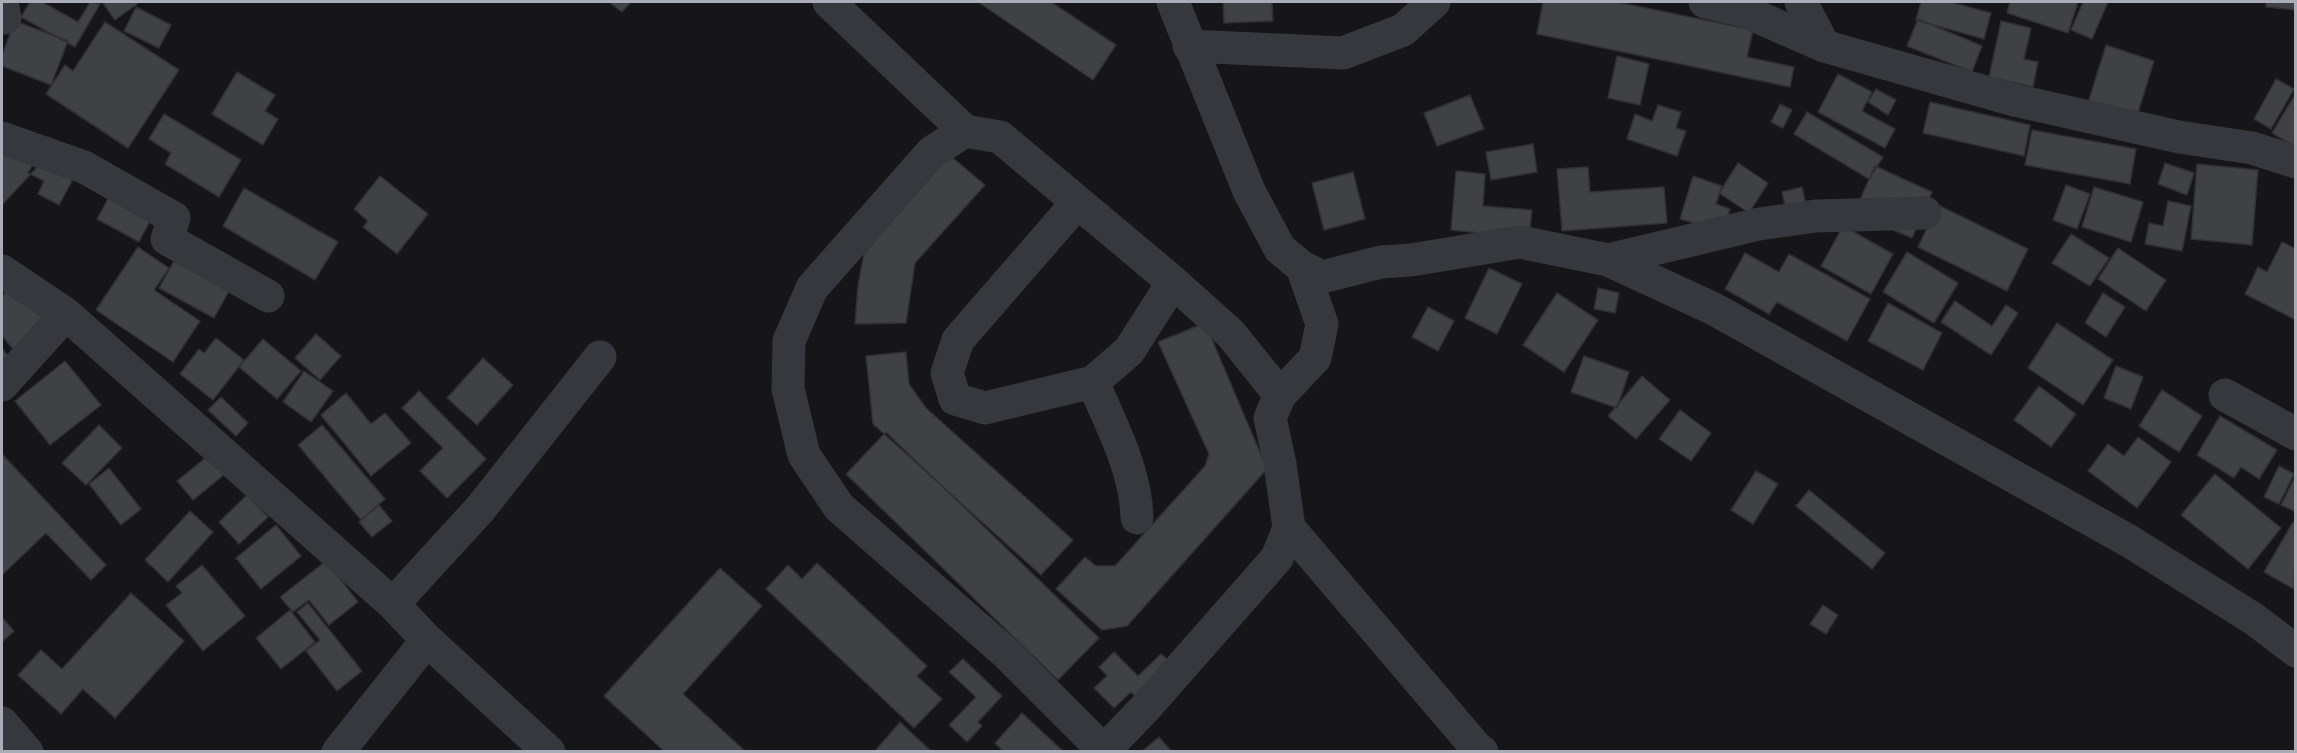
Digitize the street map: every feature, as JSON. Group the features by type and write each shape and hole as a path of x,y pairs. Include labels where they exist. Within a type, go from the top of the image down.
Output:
{"street":[{"path":"828,2 965,131 1000,137 1173,282 1231,334 1280,395"},
{"path":"1173,2 1249,191 1280,249 1302,267 1322,277 1381,262 1411,260 1520,242 1608,260 1714,309 2129,541 2254,620 2295,651"},
{"path":"1189,46 1343,53 1402,30 1434,2"},
{"path":"1705,2 1744,10 1824,46 2014,100 2179,136 2252,148 2295,162"},
{"path":"1801,2 1824,46"},
{"path":"965,131 932,152 812,288 789,340 788,388 804,455 839,507 1006,653 1104,751 1277,558 1289,528 1280,464 1270,418 1280,395 1315,358 1322,324 1302,267"},
{"path":"2,138 84,167 174,218 167,238 268,296"},
{"path":"1077,203 958,340 947,373 955,399 985,408 1093,382 1129,351 1173,282"},
{"path":"1608,260 1759,224 1816,216 1924,213"},
{"path":"2,271 66,314 393,604 427,640 549,752"},
{"path":"2,385 66,314"},
{"path":"393,604 480,508 600,357"},
{"path":"1093,382 1124,459 1136,497 1137,518"},
{"path":"2225,395 2295,434"},
{"path":"1289,528 1482,752"},
{"path":"338,752 427,640"},
{"path":"2,723 27,752"}],"building":[{"path":"30,2 42,2 78,22 90,2 100,4 75,47 21,17"},
{"path":"102,2 140,2 115,20"},
{"path":"609,2 631,2 622,12"},
{"path":"978,2 1051,2 1116,45 1093,80"},
{"path":"1223,2 1272,2 1273,21 1224,23"},
{"path":"1543,2 1617,2 1753,30 1747,57 1794,67 1790,87 1537,34"},
{"path":"1921,2 1950,2 1991,13 1984,39 1916,20"},
{"path":"2010,2 2078,2 2068,33 2007,13"},
{"path":"2083,2 2108,2 2092,39 2071,30"},
{"path":"2266,2 2296,2 2296,10 2266,7"},
{"path":"136,7 171,25 159,48 124,31"},
{"path":"1918,19 1982,46 1972,72 1907,46"},
{"path":"15,21 68,41 51,85 2,66 2,55"},
{"path":"2001,21 2031,28 2024,59 2038,62 2033,87 1989,77"},
{"path":"105,22 179,70 128,148 46,94 65,65 73,71"},
{"path":"2106,45 2154,61 2136,119 2088,103"},
{"path":"1617,56 1649,64 1640,105 1608,98"},
{"path":"237,72 275,95 265,111 278,119 263,145 212,114"},
{"path":"1838,74 1872,92 1862,111 1895,129 1885,148 1818,112"},
{"path":"2276,79 2294,89 2271,129 2254,119"},
{"path":"1876,89 1896,100 1888,115 1868,102"},
{"path":"2296,93 2296,147 2272,133"},
{"path":"1470,95 1484,129 1437,146 1424,113"},
{"path":"1930,102 2030,125 2024,156 1923,133"},
{"path":"1780,104 1792,110 1783,128 1771,122"},
{"path":"1658,105 1681,112 1676,128 1686,131 1677,156 1627,139 1635,114 1652,121"},
{"path":"1807,112 1883,157 1869,179 1794,134"},
{"path":"164,114 241,160 219,197 165,164 171,153 149,139"},
{"path":"2,126 41,163 2,205"},
{"path":"2032,130 2136,149 2130,184 2025,165"},
{"path":"48,137 85,157 59,205 38,194 44,181 28,173"},
{"path":"1533,144 1537,172 1491,180 1486,152"},
{"path":"947,153 985,185 915,263 906,323 855,324 858,285 864,254"},
{"path":"1738,163 1768,183 1749,213 1719,193"},
{"path":"2165,163 2194,173 2187,195 2158,184"},
{"path":"2197,164 2258,170 2252,245 2191,239"},
{"path":"1875,166 1932,192 1912,238 1854,213"},
{"path":"1588,167 1590,192 1664,187 1667,223 1562,231 1557,169"},
{"path":"1456,171 1485,174 1483,206 1532,210 1529,238 1451,230"},
{"path":"1353,172 1365,219 1324,230 1312,183"},
{"path":"121,175 150,221 139,242 97,219"},
{"path":"380,176 428,214 397,254 363,227 368,221 354,209"},
{"path":"1693,176 1722,186 1716,204 1730,209 1723,232 1680,219"},
{"path":"2066,185 2090,194 2077,229 2053,220"},
{"path":"1802,187 1806,205 1786,210 1782,192"},
{"path":"2094,187 2143,202 2131,242 2082,227"},
{"path":"244,188 338,242 315,280 223,226"},
{"path":"2168,201 2191,206 2182,251 2145,244 2149,223 2163,226"},
{"path":"1938,205 2028,249 2007,291 1918,247"},
{"path":"1843,226 1893,254 1871,294 1821,266"},
{"path":"2071,234 2109,258 2090,286 2052,263"},
{"path":"2282,242 2296,249 2296,320 2245,294 2258,267 2267,272"},
{"path":"138,247 169,268 154,290 200,321 173,362 96,310"},
{"path":"2118,248 2166,280 2146,311 2098,279"},
{"path":"1907,252 1958,283 1934,323 1883,292"},
{"path":"1745,253 1779,272 1789,254 1870,299 1847,341 1777,302 1769,314 1725,289"},
{"path":"174,261 229,291 214,318 159,288"},
{"path":"1489,268 1522,284 1497,334 1465,318"},
{"path":"14,284 46,319 13,349 2,336 2,296"},
{"path":"1598,288 1619,293 1615,313 1594,309"},
{"path":"1557,293 1598,320 1564,372 1523,345"},
{"path":"2103,293 2125,307 2106,337 2085,323"},
{"path":"1955,301 1992,326 2006,305 2018,313 1991,355 1941,322"},
{"path":"1888,303 1942,333 1923,370 1868,341"},
{"path":"1428,307 1454,321 1438,351 1412,337"},
{"path":"1205,323 1267,469 1127,626 1102,630 1056,589 1085,557 1096,566 1115,566 1205,466 1209,454 1158,342"},
{"path":"2057,323 2113,360 2083,405 2028,368"},
{"path":"316,334 341,356 320,380 295,358"},
{"path":"216,338 244,360 213,400 180,374 199,349 204,353"},
{"path":"263,339 301,371 277,399 239,367"},
{"path":"2,348 12,361 2,369"},
{"path":"906,352 909,384 926,408 1073,540 1041,575 873,424 866,356"},
{"path":"1584,356 1629,372 1617,408 1571,392"},
{"path":"483,358 513,385 477,425 447,398"},
{"path":"65,361 101,405 50,445 15,401"},
{"path":"2116,366 2143,377 2131,409 2104,398"},
{"path":"304,371 333,391 311,422 283,402"},
{"path":"1642,376 1670,400 1636,439 1608,416"},
{"path":"2039,386 2076,414 2051,447 2014,420"},
{"path":"2162,390 2202,416 2179,452 2139,426"},
{"path":"419,391 486,459 447,498 420,471 443,448 402,408"},
{"path":"346,393 371,424 385,413 411,443 371,476 321,415"},
{"path":"221,397 248,423 236,436 208,410"},
{"path":"1680,410 1711,433 1691,461 1659,439"},
{"path":"2220,416 2277,450 2259,479 2241,467 2234,478 2197,455"},
{"path":"99,425 122,448 86,485 62,463"},
{"path":"322,425 385,499 361,520 298,445"},
{"path":"886,432 1099,638 1058,680 846,474"},
{"path":"2138,437 2171,462 2137,508 2088,471 2108,444 2124,456"},
{"path":"2,454 106,565 91,580 46,533 2,575"},
{"path":"209,455 225,474 193,500 177,481"},
{"path":"2279,466 2294,474 2279,504 2264,497"},
{"path":"109,468 141,509 121,525 89,484"},
{"path":"1756,471 1778,484 1753,524 1731,510"},
{"path":"2215,474 2281,528 2248,569 2181,515"},
{"path":"2296,475 2296,512 2281,505"},
{"path":"1809,490 1885,553 1872,569 1796,506"},
{"path":"247,495 268,517 239,544 219,522"},
{"path":"379,505 392,521 372,537 359,522"},
{"path":"190,511 213,532 168,582 145,560"},
{"path":"2293,522 2296,524 2294,589 2264,572"},
{"path":"276,525 301,556 261,589 236,558"},
{"path":"326,561 358,602 329,625 309,600 293,612 280,597"},
{"path":"817,563 927,666 917,676 942,699 914,728 766,589 788,565 802,579"},
{"path":"202,565 245,616 203,651 166,605 182,593 176,586"},
{"path":"720,568 762,606 683,694 746,752 665,752 604,696"},
{"path":"131,593 184,641 115,718 83,689 61,714 18,675 41,650 62,669"},
{"path":"308,603 362,671 337,691 306,651 320,640 297,612"},
{"path":"1823,605 1838,615 1826,634 1810,624"},
{"path":"290,610 315,642 281,669 256,638"},
{"path":"2,617 14,631 2,642"},
{"path":"1114,652 1138,676 1161,654 1167,659 1149,710 1131,692 1114,708 1094,688 1107,676 1099,667"},
{"path":"963,659 1002,696 978,722 982,726 967,742 949,725 976,697 949,672"},
{"path":"1022,713 1064,752 1004,752 995,743"},
{"path":"900,722 932,752 874,752"},
{"path":"1159,737 1172,752 1141,752"}]}
